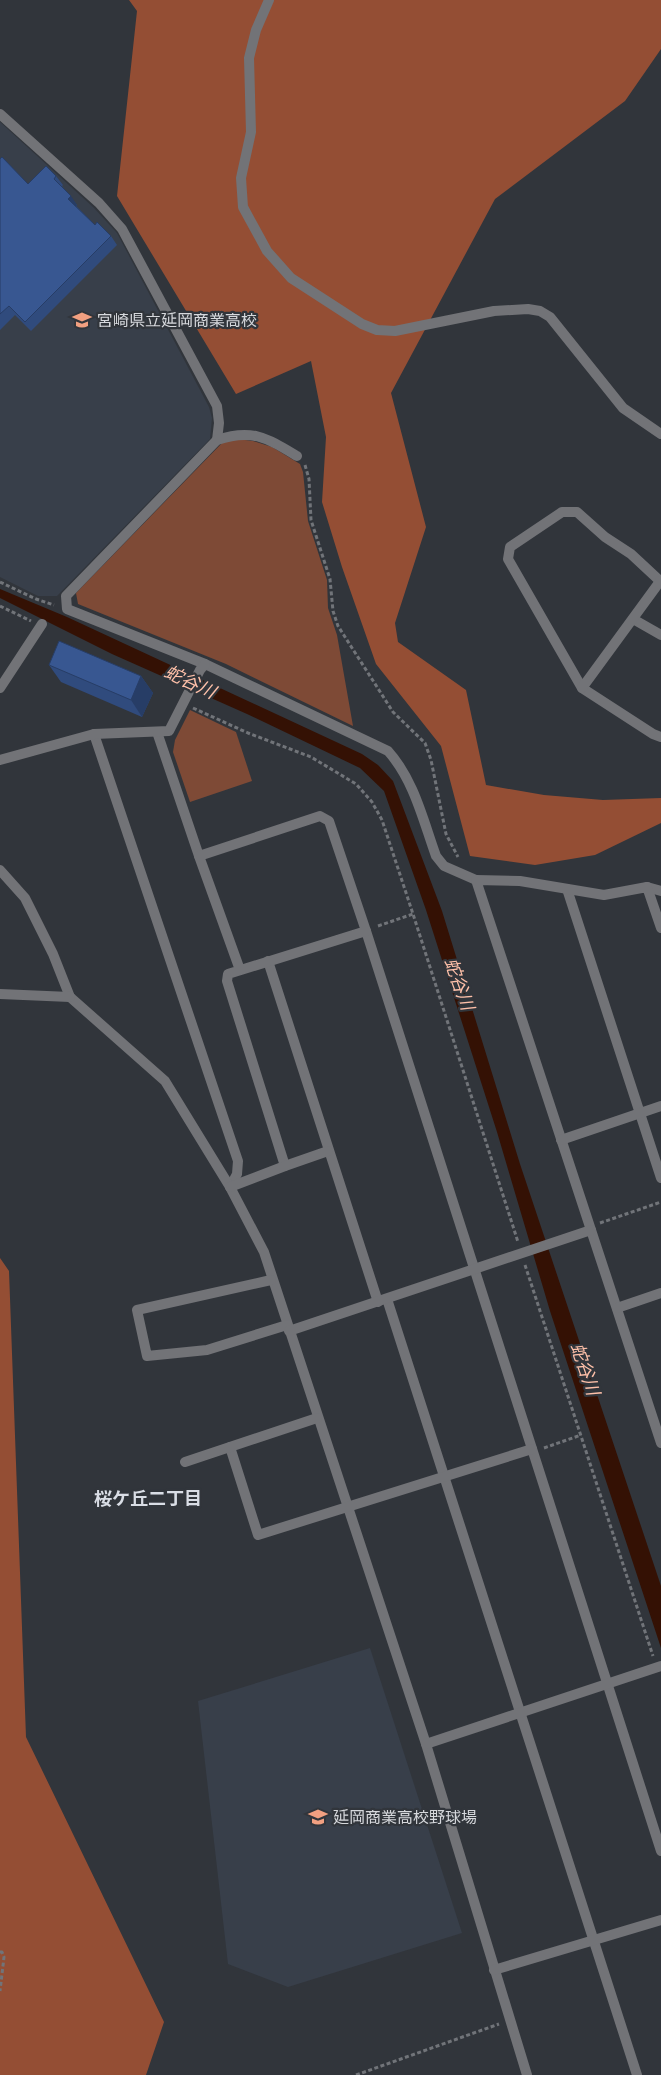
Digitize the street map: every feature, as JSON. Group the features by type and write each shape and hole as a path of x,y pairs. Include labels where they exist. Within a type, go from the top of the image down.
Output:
{"street":[{"path":"269,0 256,30 249,58 251,132 241,178 243,207 267,251 291,278 362,324 377,330 395,331 494,311 528,309 540,311 550,317 623,408 661,434"},
{"path":"0,114 99,203 122,229 217,406 219,423 217,440"},
{"path":"297,456 273,442 250,434 233,435 217,440 66,596 67,609 202,667 388,751 399,763 407,777 436,856 444,866 476,880 520,881 604,895 647,887 661,891"},
{"path":"582,688 634,619 660,580 631,554 606,538 577,512 562,512 510,547 508,559 582,688 652,734 661,737"},
{"path":"634,619 661,635"},
{"path":"0,688 41,625"},
{"path":"0,760 94,734 169,731 202,667"},
{"path":"157,732 240,970"},
{"path":"94,734 238,1161 237,1174 230,1187"},
{"path":"199,856 320,816 329,821 366,930 661,1851"},
{"path":"0,870 25,898 53,954 70,997 165,1081 230,1187 264,1252 271,1280 426,1744 527,2075"},
{"path":"476,880 661,1443"},
{"path":"647,887 661,928"},
{"path":"567,889 661,1178"},
{"path":"285,1166 227,981 228,974 366,930"},
{"path":"268,961 328,1152 445,1478 519,1714 637,2075"},
{"path":"0,994 70,997"},
{"path":"561,1140 661,1106"},
{"path":"230,1187 328,1152"},
{"path":"271,1280 137,1310 147,1356 207,1350 383,1301 554,1244 590,1228"},
{"path":"617,1308 661,1293"},
{"path":"185,1462 317,1418"},
{"path":"230,1447 258,1535 532,1450"},
{"path":"426,1744 659,1667"},
{"path":"494,1970 661,1920"}],"path":[{"path":"297,456 304,461 309,479 311,520 330,579 333,611 338,626 393,712 425,743 431,760 446,834 466,875"},
{"path":"0,582 36,599 54,605 66,603"},
{"path":"0,606 41,625"},
{"path":"183,704 248,733 311,757 356,784 372,802 382,820 581,1435 659,1667"},
{"path":"366,930 413,914"},
{"path":"590,1228 661,1202"},
{"path":"532,1450 581,1435"},
{"path":"0,1952 2,1952 4,1957 0,1991"},
{"path":"356,2075 510,2020"}],"shaded area":[{"path":"129,0 661,0 661,49 625,101 495,199 391,393 426,527 395,623 398,642 466,690 486,785 544,795 603,800 661,798 661,823 595,855 535,865 470,856 441,746 376,664 342,567 322,502 326,437 311,361 236,394 117,196 137,11"},
{"name":"宮崎県立延岡商業高校","path":"0,122 94,208 117,233 209,407 212,418 210,439 57,596 38,596 0,577"},
{"path":"237,439 253,441 272,447 300,464 303,472 308,521 327,580 328,608 337,635 353,726 226,664 78,604 76,593 223,442"},
{"path":"190,710 236,732 252,781 190,802 173,752 175,740"},
{"path":"0,1258 9,1271 26,1737 164,2022 146,2075 0,2075"},
{"name":"延岡商業高校野球場","path":"370,1648 462,1933 288,1987 228,1964 198,1701"}],"water":[{"name":"蛇谷川","path":"0,589 67,617 362,754 378,765 393,781 442,911 520,1164 661,1586 661,1648 550,1311 497,1132 426,910 384,791 360,768 247,714 112,654 0,598"}],"building":[{"path":"2,157 28,184 46,166 56,176 54,179 71,196 68,199 95,225 97,222 111,236 25,322 9,306 0,314 0,159"},
{"path":"59,641 141,676 131,700 49,665"}],"place":[{"name":"宮崎県立延岡商業高校","path":"82,320"},
{"name":"延岡商業高校野球場","path":"318,1817"}],"district":[{"name":"桜ケ丘二丁目","path":"148,1499"}]}
